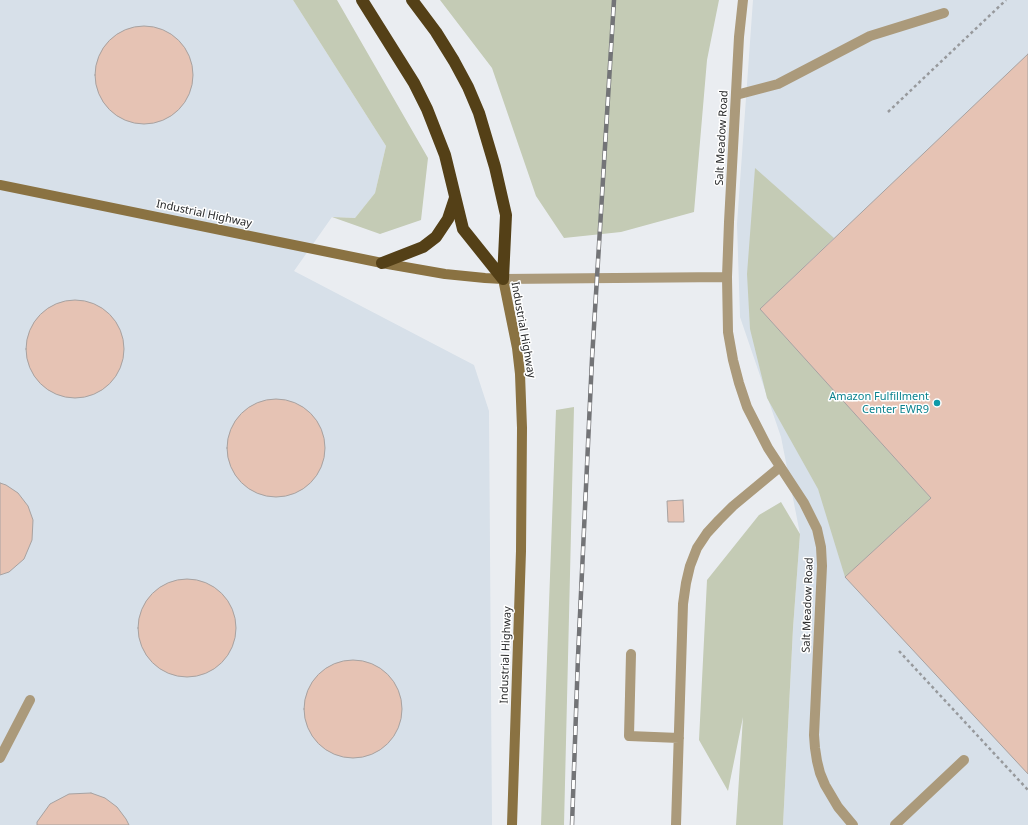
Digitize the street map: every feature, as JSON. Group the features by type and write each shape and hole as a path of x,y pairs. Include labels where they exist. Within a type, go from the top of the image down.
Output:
{"highway":[{"path":"362,0 414,84 427,109 445,155 463,229 503,279"},
{"path":"412,0 436,32 454,61 468,87 479,113 495,166 506,215 503,279"},
{"path":"382,263 423,247 436,237 448,219 456,197"}],"main road":[{"name":"Industrial Highway","path":"0,184 382,263 445,274 503,279 518,354 522,422 522,516 512,825"}],"street":[{"name":"Salt Meadow Road","path":"743,0 736,95 727,278 728,332 733,360 747,407 768,448 800,496 817,529 822,566 814,735 815,748 820,773 825,785 838,807 853,825"},
{"path":"736,95 778,84 870,36 944,14"},
{"path":"503,279 727,278"},
{"path":"676,825 683,604 690,566 697,548 718,520 780,467"},
{"path":"631,654 629,736 679,738"},
{"path":"0,758 30,700"},
{"path":"895,825 964,760"}],"path":[{"path":"888,112 1006,0"},
{"path":"899,651 1028,790"}],"shaded area":[{"path":"0,0 293,0 386,146 375,193 355,218 332,217 294,271 474,365 489,411 492,825 0,825"},
{"path":"753,0 1028,0 1028,825 783,825 793,628 800,534 781,437 740,317 737,224"}],"green space":[{"path":"293,0 337,0 428,158 421,220 380,234 332,217 355,218 375,193 386,146"},
{"path":"440,0 719,0 707,60 694,212 621,232 564,238 536,196 492,68"},
{"path":"755,168 834,238 760,309 931,498 845,577 818,489 767,398 750,329 747,274"},
{"path":"574,407 564,825 541,825 556,410"},
{"path":"781,502 800,534 793,628 783,825 736,825 743,717 728,791 699,740 707,580 759,515"}],"building":[{"path":"144,26 163,30 179,40 189,56 193,75 189,94 179,110 163,120 144,124 125,120 109,110 99,94 95,75 99,56 109,40 125,30"},
{"name":"Amazon Fulfillment Center EWR9","path":"1028,54 1028,774 845,577 931,498 760,309"},
{"path":"75,300 94,304 110,314 120,330 124,349 120,368 110,384 94,394 75,398 56,394 40,384 30,368 26,349 30,330 40,314 56,304"},
{"path":"276,399 295,403 311,413 321,429 325,448 321,467 311,483 295,493 276,497 257,493 241,483 231,467 227,448 231,429 241,413 257,403"},
{"path":"0,483 18,493 28,506 33,520 32,540 24,559 9,572 0,575"},
{"path":"683,500 684,522 668,522 667,501"},
{"path":"187,579 206,583 222,593 232,609 236,628 232,647 222,663 206,673 187,677 168,673 152,663 142,647 138,628 142,609 152,593 168,583"},
{"path":"353,660 372,664 388,674 398,690 402,709 398,728 388,744 372,754 353,758 334,754 318,744 308,728 304,709 308,690 318,674 334,664"},
{"path":"91,793 105,798 117,807 129,825 37,825 37,822 50,804 69,794"}],"railway":[{"path":"572,825 578,657 592,359 614,0"}],"place":[{"name":"Amazon Fulfillment Center EWR9","path":"937,403"}]}
